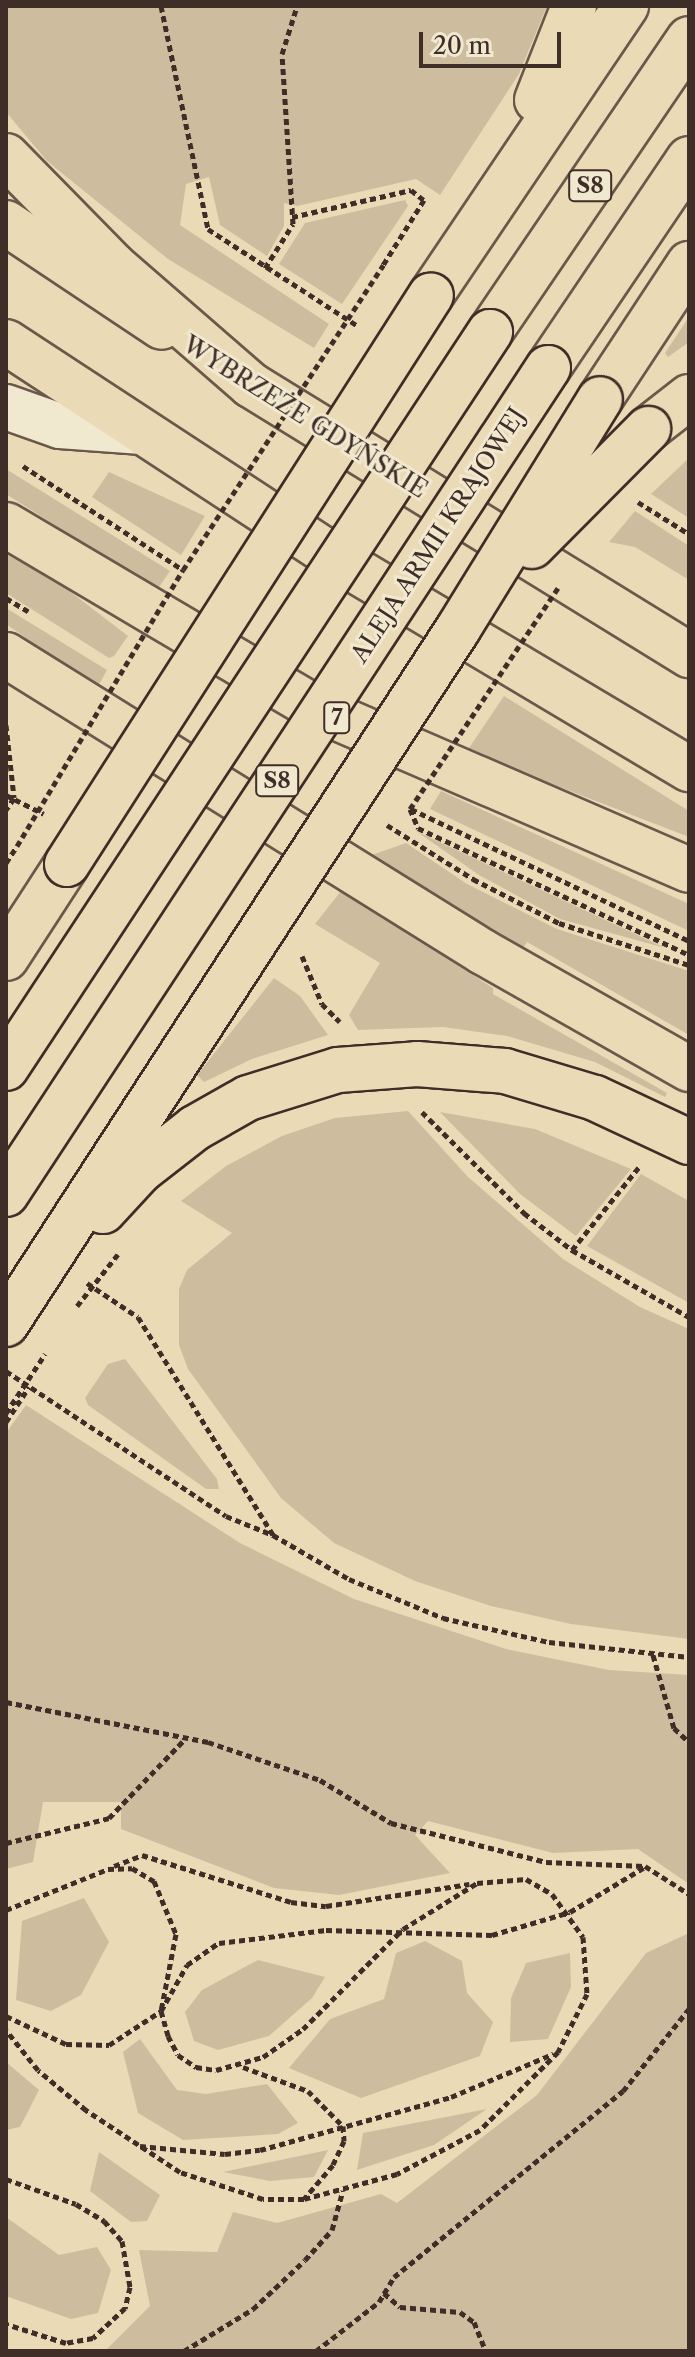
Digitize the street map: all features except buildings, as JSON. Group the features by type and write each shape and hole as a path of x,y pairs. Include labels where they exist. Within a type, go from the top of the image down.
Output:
{"main road":[{"path":"431,295 550,78 574,6"},
{"path":"6,958 431,295 626,6"},
{"name":"S8","path":"6,1068 490,332 689,39"},
{"path":"6,156 113,265 251,385"},
{"name":"ALEJA ARMII KRAJOWEJ","path":"6,1194 548,368 689,159"},
{"name":"WYBRZEŻE GDYŃSKIE","path":"6,223 251,385 689,655"},
{"path":"6,1325 458,629 600,399 689,264"},
{"path":"6,342 139,432 350,567 689,769"},
{"path":"458,629 556,519 648,429 689,397"},
{"name":"7","path":"6,525 317,709 689,870"},
{"path":"6,655 457,936 684,1066"},
{"path":"6,1325 140,1171 195,1128 248,1098 296,1080 378,1066 505,1071 595,1098 689,1142"}],"lane":[{"path":"6,407 60,426 139,432"}],"path":[{"path":"161,6 168,37"},
{"path":"265,268 293,224 282,54 297,6"},
{"path":"6,863 183,570 424,200 411,190 292,217"},
{"path":"18,462 183,570"},
{"path":"410,809 564,579"},
{"path":"6,725 14,798 6,810"},
{"path":"6,795 55,820"},
{"path":"410,809 689,941"},
{"path":"410,809 418,828 689,955"},
{"path":"290,949 304,957 322,1004 343,1026"},
{"path":"414,1103 488,1180 572,1250 689,1317"},
{"path":"572,1250 644,1162 630,1157"},
{"path":"70,1317 122,1249"},
{"path":"85,1282 138,1317 273,1535"},
{"path":"6,1413 47,1351"},
{"path":"6,1371 226,1516 273,1535 349,1579 443,1618 549,1642 689,1657"},
{"path":"6,1422 29,1387"},
{"path":"653,1655 674,1728 689,1742"},
{"path":"6,1702 186,1738 285,1765 391,1823 546,1862 645,1866 689,1894"},
{"path":"6,1843 109,1818 186,1738"},
{"path":"6,1910 142,1855 291,1902 326,1906 477,1883 526,1879 570,1912 583,1937 587,1994 558,2052 480,2130 432,2160 343,2190 304,2199 263,2199 224,2191 180,2172 138,2146 38,2070 6,2030"},
{"path":"6,2016 66,2044 109,2045 161,2011 187,1965 219,1943 326,1930 403,1929 492,1935 570,1912 645,1866"},
{"path":"108,1869 132,1868 154,1881 167,1903 176,1934 161,2011 173,2045 187,2061 216,2070 242,2067 303,2029 403,1929 477,1883"},
{"path":"316,2351 384,2293 394,2277 623,2091 689,2009"},
{"path":"138,2146 225,2154 260,2150 451,2097 558,2052"},
{"path":"242,2067 308,2091 343,2126 344,2141 333,2165 304,2199"},
{"path":"6,2179 76,2204 104,2221 122,2241 130,2287 125,2308 93,2338 66,2343 6,2324"},
{"path":"184,2351 253,2309 305,2260 332,2230 343,2190"},
{"path":"384,2293 400,2307 460,2312 474,2322 486,2351"}],"shaded area":[{"path":"6,6 547,6 519,74 440,195 416,179 297,206 284,203 284,226 267,256 220,225 209,177 186,184 180,225 329,324 314,348 168,259 47,161 6,112"},
{"path":"405,200 408,206 342,304 279,264 305,223"},
{"path":"689,317 689,342 668,357 665,353"},
{"path":"689,458 689,518 651,494"},
{"path":"6,469 170,571 157,590 6,494"},
{"path":"109,472 205,516 181,555 92,497"},
{"path":"635,511 689,546 689,580 635,547 609,542"},
{"path":"6,554 59,583 128,636 114,656 109,658 6,593"},
{"path":"6,608 107,670 97,688 6,624"},
{"path":"504,696 689,811 689,837 467,751"},
{"path":"441,791 689,904 689,931 430,809"},
{"path":"416,831 665,948 560,919 479,875"},
{"path":"406,843 467,884 557,929 689,971 689,1035 527,942 522,950 366,857"},
{"path":"341,891 493,988 493,994 667,1093 665,1097 595,1062 507,1036 443,1027 358,1030 349,1015 380,963 315,924"},
{"path":"274,978 300,996 328,1035 252,1059 204,1082 197,1075"},
{"path":"408,1111 468,1177 563,1259 640,1307 689,1329 689,1639 571,1624 491,1606 415,1581 334,1543 281,1498 188,1369 179,1345 179,1289 187,1270 232,1233 181,1201 226,1166 282,1136 335,1118"},
{"path":"440,1112 535,1129 631,1169 576,1236 520,1194"},
{"path":"641,1174 689,1201 689,1303 587,1246"},
{"path":"125,1359 217,1479 219,1489 206,1489 88,1405 85,1398 108,1364"},
{"path":"26,1405 240,1543 354,1599 506,1649 609,1670 689,1675 689,1884 638,1849 553,1853 428,1821 415,1835 450,1873 339,1895 274,1888 121,1829 121,1802 43,1802 33,1862 6,1869 6,1433"},
{"path":"84,1898 109,1942 81,1995 51,2011 16,2000 22,1921"},
{"path":"689,1933 689,2351 105,2351 150,2306 139,2250 217,2252 233,2212 277,2223 381,2194 397,2203 537,2095 646,1953"},
{"path":"425,1941 462,1961 467,1993 493,2022 480,2056 361,2098 289,2068 330,2019 384,1999 396,1953"},
{"path":"570,1953 571,1987 548,2039 510,2042 511,1998 526,1963"},
{"path":"258,1960 325,1977 312,1998 269,2036 218,2050 194,2041 185,2012 202,1990"},
{"path":"140,2039 177,2090 206,2094 267,2084 298,2123 278,2134 183,2140 138,2113 123,2052"},
{"path":"6,2062 39,2090 20,2127 6,2130"},
{"path":"487,2109 434,2145 357,2170 363,2133"},
{"path":"328,2150 314,2177 270,2181 223,2172"},
{"path":"99,2152 160,2195 147,2221 131,2222 90,2191"},
{"path":"6,2217 59,2255 97,2247 111,2270 98,2313 71,2319 6,2296"}]}
